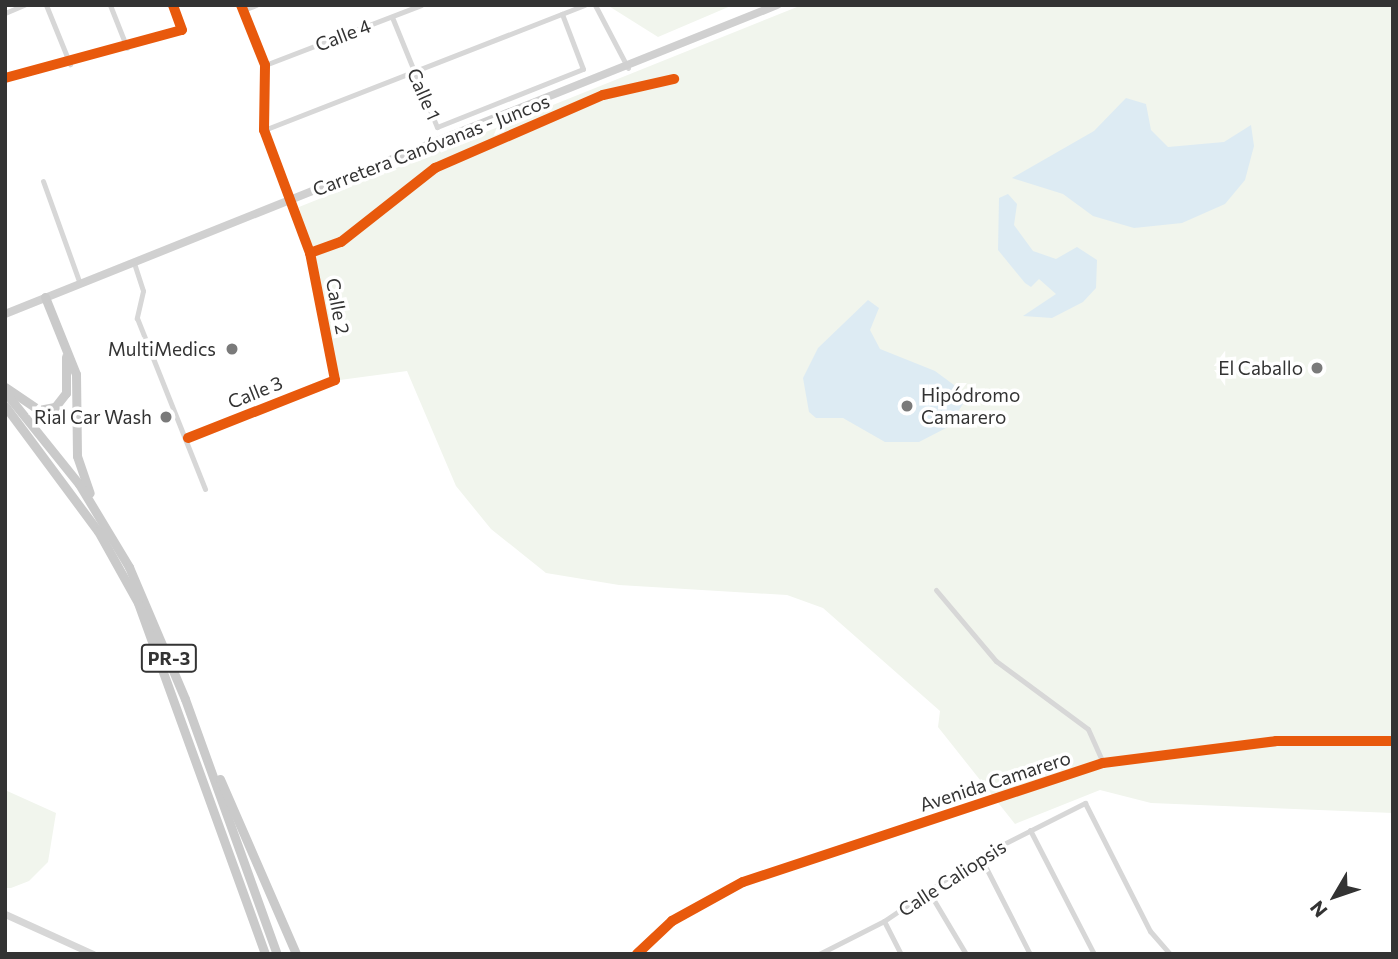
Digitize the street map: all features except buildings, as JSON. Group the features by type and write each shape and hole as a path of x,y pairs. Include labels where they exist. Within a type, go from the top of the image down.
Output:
{"main road":[{"name":"Carretera Canóvanas - Juncos","path":"5,314 628,68 777,5"},
{"path":"45,297 77,383 77,456 100,514"},
{"path":"5,390 39,410 55,407 66,393 66,356"},
{"name":"PR-3","path":"5,390 100,514 153,618 278,954"},
{"name":"PR-3","path":"5,406 98,531 138,603 265,954"},
{"path":"201,743 296,954"}],"street":[{"path":"5,13 24,5"},
{"path":"46,5 70,64"},
{"path":"110,5 127,48"},
{"path":"5,78 70,64 182,30 173,5"},
{"path":"256,5 242,8 265,65 264,130 586,5"},
{"name":"Calle 4","path":"265,65 421,5"},
{"path":"595,5 628,68"},
{"name":"Calle 1","path":"392,17 437,127 583,69 562,14"},
{"path":"310,253 341,242 442,164 603,95 674,79"},
{"name":"Calle 2","path":"264,130 310,253 335,380"},
{"path":"43,180 80,284"},
{"path":"134,263 143,291 137,318 188,438 205,489"},
{"name":"Calle 3","path":"188,438 335,380"},
{"path":"936,590 996,661 1088,729 1103,764"},
{"name":"Avenida Camarero","path":"638,954 672,921 743,882 1103,764 1276,741 1393,741"},
{"name":"Calle Caliopsis","path":"819,954 884,921 980,856 1085,803 1150,931 1170,954"},
{"path":"1030,830 1094,954"},
{"path":"980,856 1030,954"},
{"path":"929,892 966,954"},
{"path":"5,914 93,954"},
{"path":"884,921 901,954"},
{"path":"833,947 836,954"}],"shaded area":[{"path":"607,5 733,5 658,37"},
{"name":"Hipódromo Camarero","path":"802,5 1393,5 1393,813 1151,803 1100,790 1015,824 938,727 940,711 823,608 787,595 619,585 546,573 491,529 456,486 407,371 340,380 299,207"},
{"path":"1126,98 1146,104 1151,130 1168,147 1224,142 1251,125 1254,146 1245,180 1225,204 1182,223 1134,228 1093,216 1063,194 1012,178 1094,131"},
{"path":"1008,194 1017,204 1014,225 1033,251 1056,259 1077,247 1097,260 1096,288 1083,302 1052,318 1023,316 1056,294 1039,279 1031,287 1025,283 998,250 999,198"},
{"path":"868,300 879,308 870,330 880,349 935,371 954,385 963,404 948,427 919,442 885,442 843,418 816,418 809,412 803,378 818,348"},
{"path":"5,790 56,813 48,862 29,881 11,888 5,888"}],"cycle path":[{"path":"5,78 182,30 173,5"},
{"path":"188,438 335,380 310,253 264,130 265,65 241,5"},
{"path":"310,253 341,242 435,168 603,95 674,79"},
{"path":"637,954 672,921 743,882 1103,763 1276,741 1393,741"}],"place":[{"name":"MultiMedics","path":"232,349"},
{"name":"El Caballo","path":"1317,368"},
{"name":"Hipódromo Camarero","path":"907,406"},
{"name":"Rial Car Wash","path":"166,417"}]}
